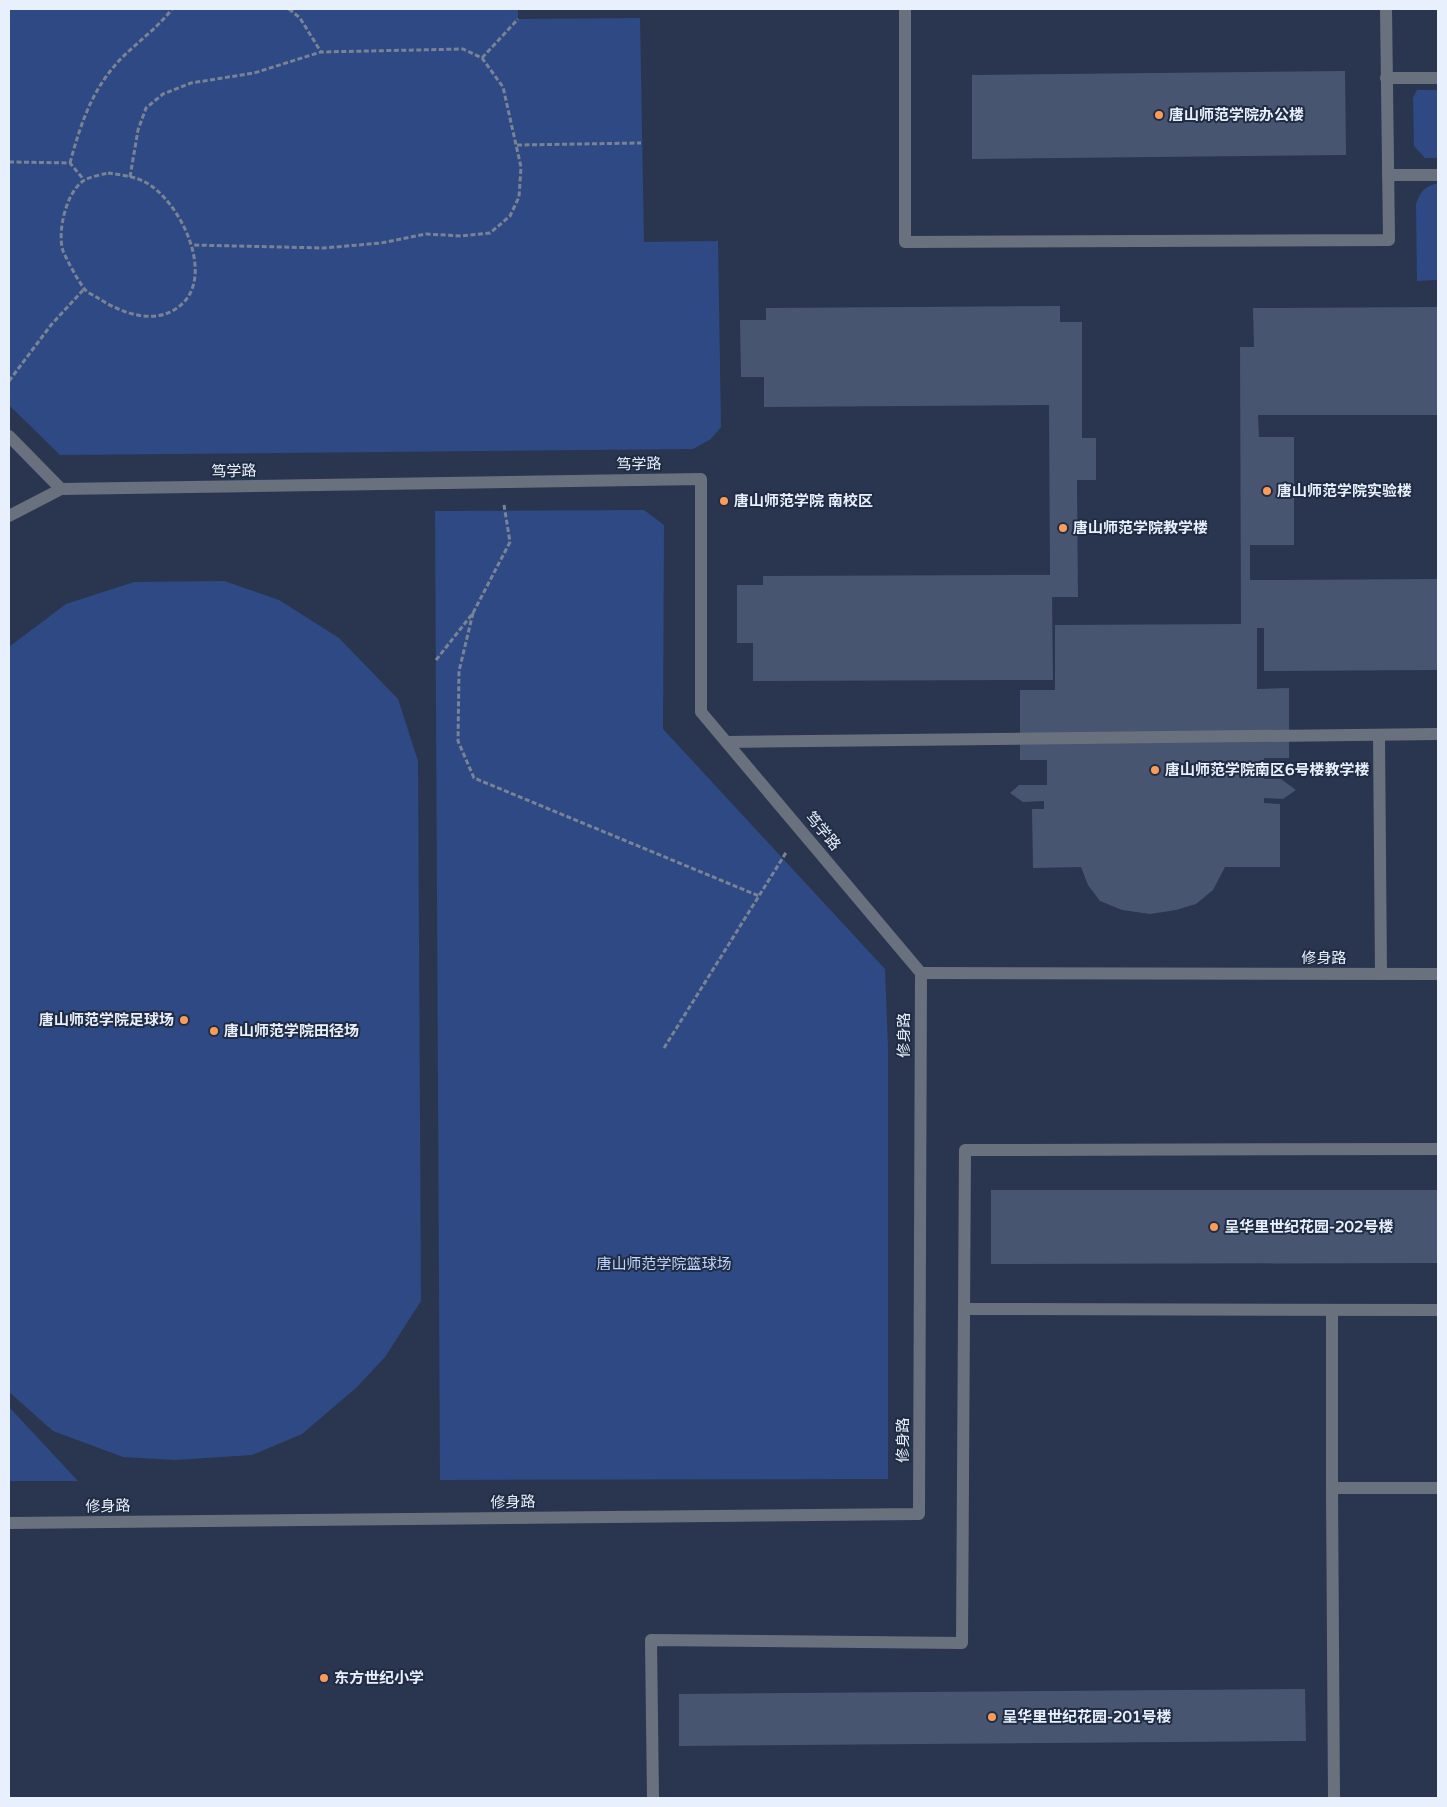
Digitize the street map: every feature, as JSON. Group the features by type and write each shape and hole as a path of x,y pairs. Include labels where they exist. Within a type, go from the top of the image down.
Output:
{"lane":[{"path":"905,9 905,242 1388,240 1386,9"},
{"path":"1386,78 1438,78"},
{"path":"1388,175 1438,175"},
{"path":"9,436 61,490"},
{"name":"笃学路","path":"9,516 61,490 701,479 701,712 921,973"},
{"path":"727,742 1438,734"},
{"path":"1379,735 1381,974"},
{"name":"修身路","path":"9,1523 919,1514 921,973 1438,974"},
{"path":"653,1798 651,1640 962,1643 965,1150 1438,1149"},
{"path":"964,1309 1438,1310"},
{"path":"1332,1310 1334,1798"},
{"path":"1332,1488 1438,1488"}],"path":[{"path":"70,163 82,118 102,82 118,62 150,33 172,9"},
{"path":"289,9 300,18 321,52"},
{"path":"482,58 518,19"},
{"path":"130,177 138,130 146,108 163,94 191,83 254,73 321,52 463,49 482,58 502,87 521,167 519,197 510,216 490,232 462,236 426,234 381,243 324,248 192,245"},
{"path":"517,145 641,143"},
{"path":"9,162 70,163 84,180"},
{"path":"108,173 130,177 145,182 167,201 192,245 194,275 190,295 175,312 155,315 130,315 111,307 84,289 63,249 62,218 74,189 84,180 108,173"},
{"path":"9,382 51,325 84,289"},
{"path":"436,660 473,613 510,542 500,483"},
{"path":"473,613 459,671 458,741 474,778 759,896"},
{"path":"664,1048 800,829"}],"green space":[{"path":"9,9 518,9 518,19 640,18 644,242 718,241 721,427 711,439 693,449 60,455 9,405"},
{"path":"1417,90 1438,90 1438,158 1425,158 1414,146 1413,98"},
{"path":"1434,184 1438,184 1438,280 1417,281 1416,204 1422,191"},
{"name":"唐山师范学院篮球场","path":"644,510 664,525 663,729 885,969 888,1048 888,1479 440,1480 435,511"},
{"name":"唐山师范学院田径场","path":"224,581 279,600 339,638 398,699 418,761 421,1301 385,1357 357,1387 302,1434 252,1455 175,1460 123,1457 53,1431 9,1392 9,647 66,604 134,582"},
{"path":"9,1407 78,1481 9,1481"}],"building":[{"name":"唐山师范学院办公楼","path":"1345,71 1346,155 972,159 972,75"},
{"name":"唐山师范学院教学楼","path":"1060,306 1060,322 1082,322 1082,438 1096,438 1096,480 1077,480 1078,597 1052,597 1053,680 753,681 753,643 737,643 737,585 763,585 763,576 1050,575 1049,405 764,407 764,377 741,377 740,320 766,320 766,308"},
{"path":"1438,307 1438,415 1258,415 1259,437 1294,437 1294,545 1250,545 1250,580 1438,579 1438,670 1264,671 1264,628 1257,628 1257,689 1289,688 1289,758 1264,758 1264,779 1281,779 1296,790 1283,799 1264,798 1264,803 1280,804 1280,867 1225,867 1213,890 1196,904 1176,910 1150,914 1122,910 1100,901 1088,885 1081,867 1033,868 1032,809 1044,809 1044,801 1023,802 1010,793 1019,785 1047,785 1047,760 1020,760 1020,690 1055,690 1055,625 1241,624 1240,347 1254,347 1253,308"},
{"name":"呈华里世纪花园-202号楼","path":"991,1190 1438,1190 1438,1263 991,1264"},
{"name":"呈华里世纪花园-201号楼","path":"1305,1689 1306,1741 679,1746 679,1694"}],"place":[{"name":"唐山师范学院办公楼","path":"1159,115"},
{"name":"唐山师范学院实验楼","path":"1267,491"},
{"name":"唐山师范学院 南校区","path":"724,501"},
{"name":"唐山师范学院教学楼","path":"1063,528"},
{"name":"唐山师范学院南区6号楼教学楼","path":"1155,770"},
{"name":"唐山师范学院足球场","path":"184,1020"},
{"name":"唐山师范学院田径场","path":"214,1031"},
{"name":"呈华里世纪花园-202号楼","path":"1214,1227"},
{"name":"东方世纪小学","path":"324,1678"},
{"name":"呈华里世纪花园-201号楼","path":"992,1717"}]}
